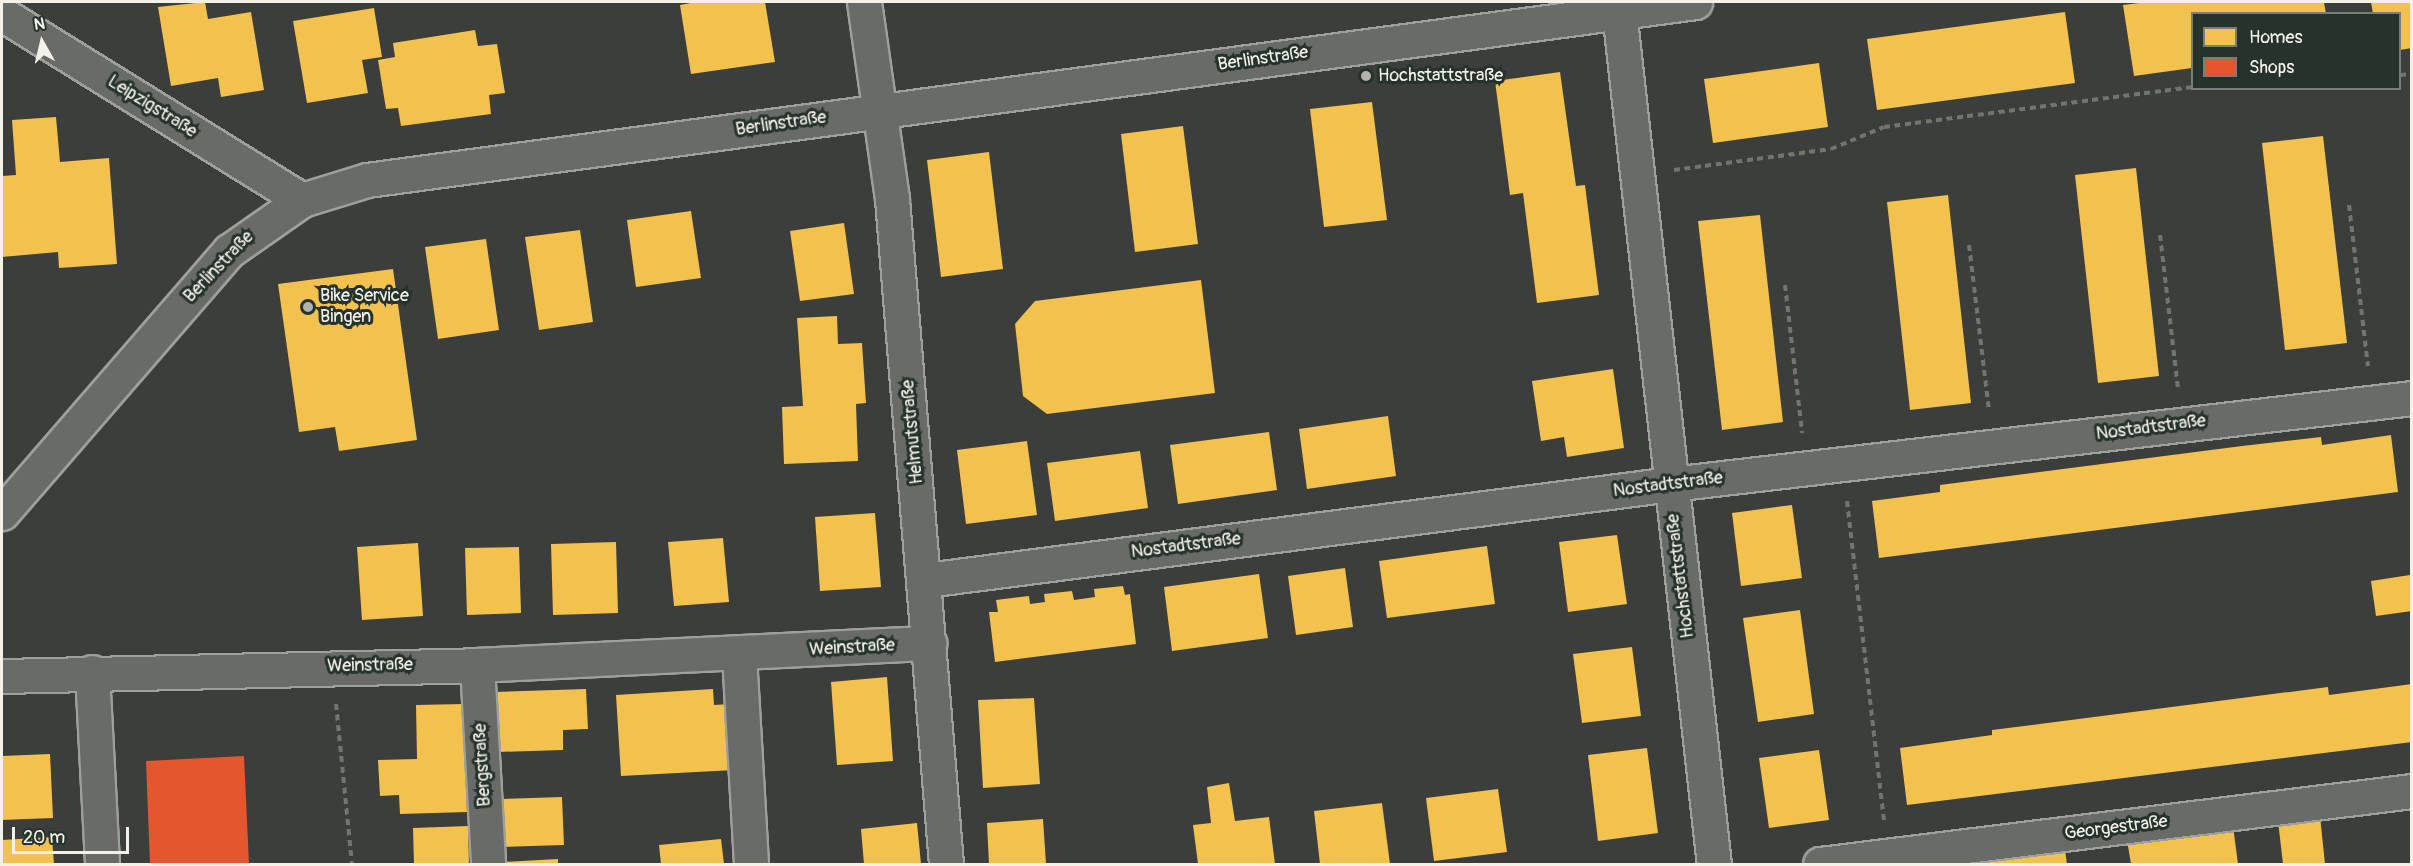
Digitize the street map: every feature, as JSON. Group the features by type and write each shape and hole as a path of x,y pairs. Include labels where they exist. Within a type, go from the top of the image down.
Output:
{"street":[{"name":"Helmutstraße","path":"864,2 880,110 926,580 946,864"},
{"name":"Berlinstraße","path":"2,513 229,251 302,200 367,180 1618,7 1695,2"},
{"name":"Hochstattstraße","path":"1618,7 1714,864"},
{"name":"Leipzigstraße","path":"2,14 302,200"},
{"name":"Nostadtstraße","path":"926,580 1671,484 2412,398"},
{"name":"Weinstraße","path":"2,676 332,666 477,665 739,655 929,643"},
{"path":"739,655 751,864"},
{"name":"Bergstraße","path":"477,665 488,864"},
{"path":"92,672 102,864"},
{"name":"Georgestraße","path":"1820,864 2412,791"}],"path":[{"path":"1637,176 1831,149 1884,127 2191,87"},
{"path":"2349,205 2373,402"},
{"path":"2160,235 2182,424"},
{"path":"1970,245 1993,446"},
{"path":"1785,285 1806,469"},
{"path":"1843,464 1888,856"},
{"path":"332,666 352,864"}],"building: Homes":[{"path":"205,2 208,19 251,12 264,90 221,97 218,78 171,86 158,7"},
{"path":"696,2 765,2 775,62 691,74 680,5"},
{"path":"2147,2 2324,2 2326,12 2191,12 2191,68 2134,76 2123,5"},
{"path":"2371,2 2412,2 2412,48 2401,50 2401,12 2373,12"},
{"path":"374,8 382,57 362,60 368,93 307,103 293,21"},
{"path":"2065,12 2075,83 1877,110 1867,39"},
{"path":"475,30 478,46 497,44 505,93 489,95 491,114 401,126 398,108 386,109 378,60 395,57 393,43"},
{"path":"1819,63 1828,127 1713,143 1704,79"},
{"path":"1560,72 1576,186 1585,185 1599,295 1537,303 1523,193 1510,195 1495,81"},
{"path":"1372,102 1387,220 1324,227 1310,109"},
{"path":"56,117 60,162 109,158 117,264 59,268 58,252 2,257 2,176 16,175 12,120"},
{"path":"1183,126 1198,244 1135,252 1121,134"},
{"path":"2323,136 2347,343 2285,350 2262,143"},
{"path":"989,152 1003,269 941,277 927,160"},
{"path":"2136,168 2159,376 2098,383 2075,175"},
{"path":"1948,195 1971,403 1910,410 1887,202"},
{"path":"691,211 701,278 636,287 627,220"},
{"path":"1760,215 1783,422 1722,430 1698,221"},
{"path":"844,223 854,294 800,301 790,231"},
{"path":"580,230 593,322 539,330 525,237"},
{"path":"486,239 499,330 438,339 425,247"},
{"path":"393,269 417,440 339,451 335,427 299,432 278,284"},
{"path":"1201,280 1215,393 1047,414 1023,396 1015,324 1035,301"},
{"path":"837,316 838,344 862,343 866,403 856,404 858,461 784,464 782,407 803,406 797,318"},
{"path":"1613,369 1624,448 1567,457 1564,437 1541,441 1532,381"},
{"path":"1388,416 1396,476 1307,489 1299,429"},
{"path":"1269,432 1277,490 1178,504 1170,445"},
{"path":"2391,435 2398,492 1879,558 1872,501 1940,492 1940,485 2242,446 2321,437 2322,445"},
{"path":"1027,441 1037,515 966,524 957,450"},
{"path":"1140,451 1148,508 1055,521 1047,463"},
{"path":"1792,505 1802,578 1741,586 1732,513"},
{"path":"875,513 881,587 820,591 815,517"},
{"path":"1617,535 1627,604 1568,612 1559,542"},
{"path":"723,538 729,602 674,606 668,542"},
{"path":"616,542 618,613 553,615 551,544"},
{"path":"418,543 423,616 362,620 357,547"},
{"path":"1487,546 1495,604 1387,618 1379,561"},
{"path":"519,547 521,613 467,615 465,548"},
{"path":"1345,568 1353,627 1296,635 1288,576"},
{"path":"1259,574 1268,638 1172,651 1164,587"},
{"path":"2410,575 2412,611 2376,616 2371,581"},
{"path":"1123,586 1125,595 1130,594 1136,644 995,662 989,612 998,612 996,600 1029,596 1030,604 1045,602 1044,594 1072,591 1074,600 1095,597 1094,589"},
{"path":"1800,610 1814,714 1758,722 1743,618"},
{"path":"1632,647 1641,716 1582,723 1573,654"},
{"path":"887,677 893,761 837,765 831,682"},
{"path":"2412,684 2412,742 1907,805 1900,748 1992,735 1992,730 2328,687 2329,695"},
{"path":"586,689 588,729 563,730 563,750 497,752 495,692"},
{"path":"713,689 714,705 730,704 734,770 621,776 616,695"},
{"path":"1034,698 1040,784 983,788 978,700"},
{"path":"463,704 467,812 400,814 399,795 380,796 378,760 417,759 416,705"},
{"path":"1647,748 1658,833 1598,841 1588,755"},
{"path":"1819,750 1829,820 1769,828 1759,758"},
{"path":"50,754 53,818 2,820 2,756"},
{"path":"1229,783 1235,821 1269,817 1275,864 1198,864 1193,825 1211,823 1207,787"},
{"path":"1498,789 1507,852 1434,861 1426,798"},
{"path":"562,797 564,845 502,847 500,799"},
{"path":"1382,803 1390,864 1320,864 1314,811"},
{"path":"2320,816 2325,864 2283,864 2278,821"},
{"path":"1043,819 1046,864 989,864 987,823"},
{"path":"917,823 921,864 864,864 861,829"},
{"path":"468,826 469,864 414,864 413,828"},
{"path":"2233,826 2238,864 2131,864 2127,840"},
{"path":"52,837 54,864 2,864 2,840"},
{"path":"721,839 724,864 661,864 659,845"},
{"path":"2065,850 2067,864 1969,864 1969,862"},
{"path":"558,859 558,864 502,864 502,862"}],"building: Shops":[{"path":"244,756 249,864 150,864 146,761"}],"place":[{"name":"Hochstattstraße","path":"1366,76"},
{"name":"Bike Service Bingen","path":"308,307"}]}
